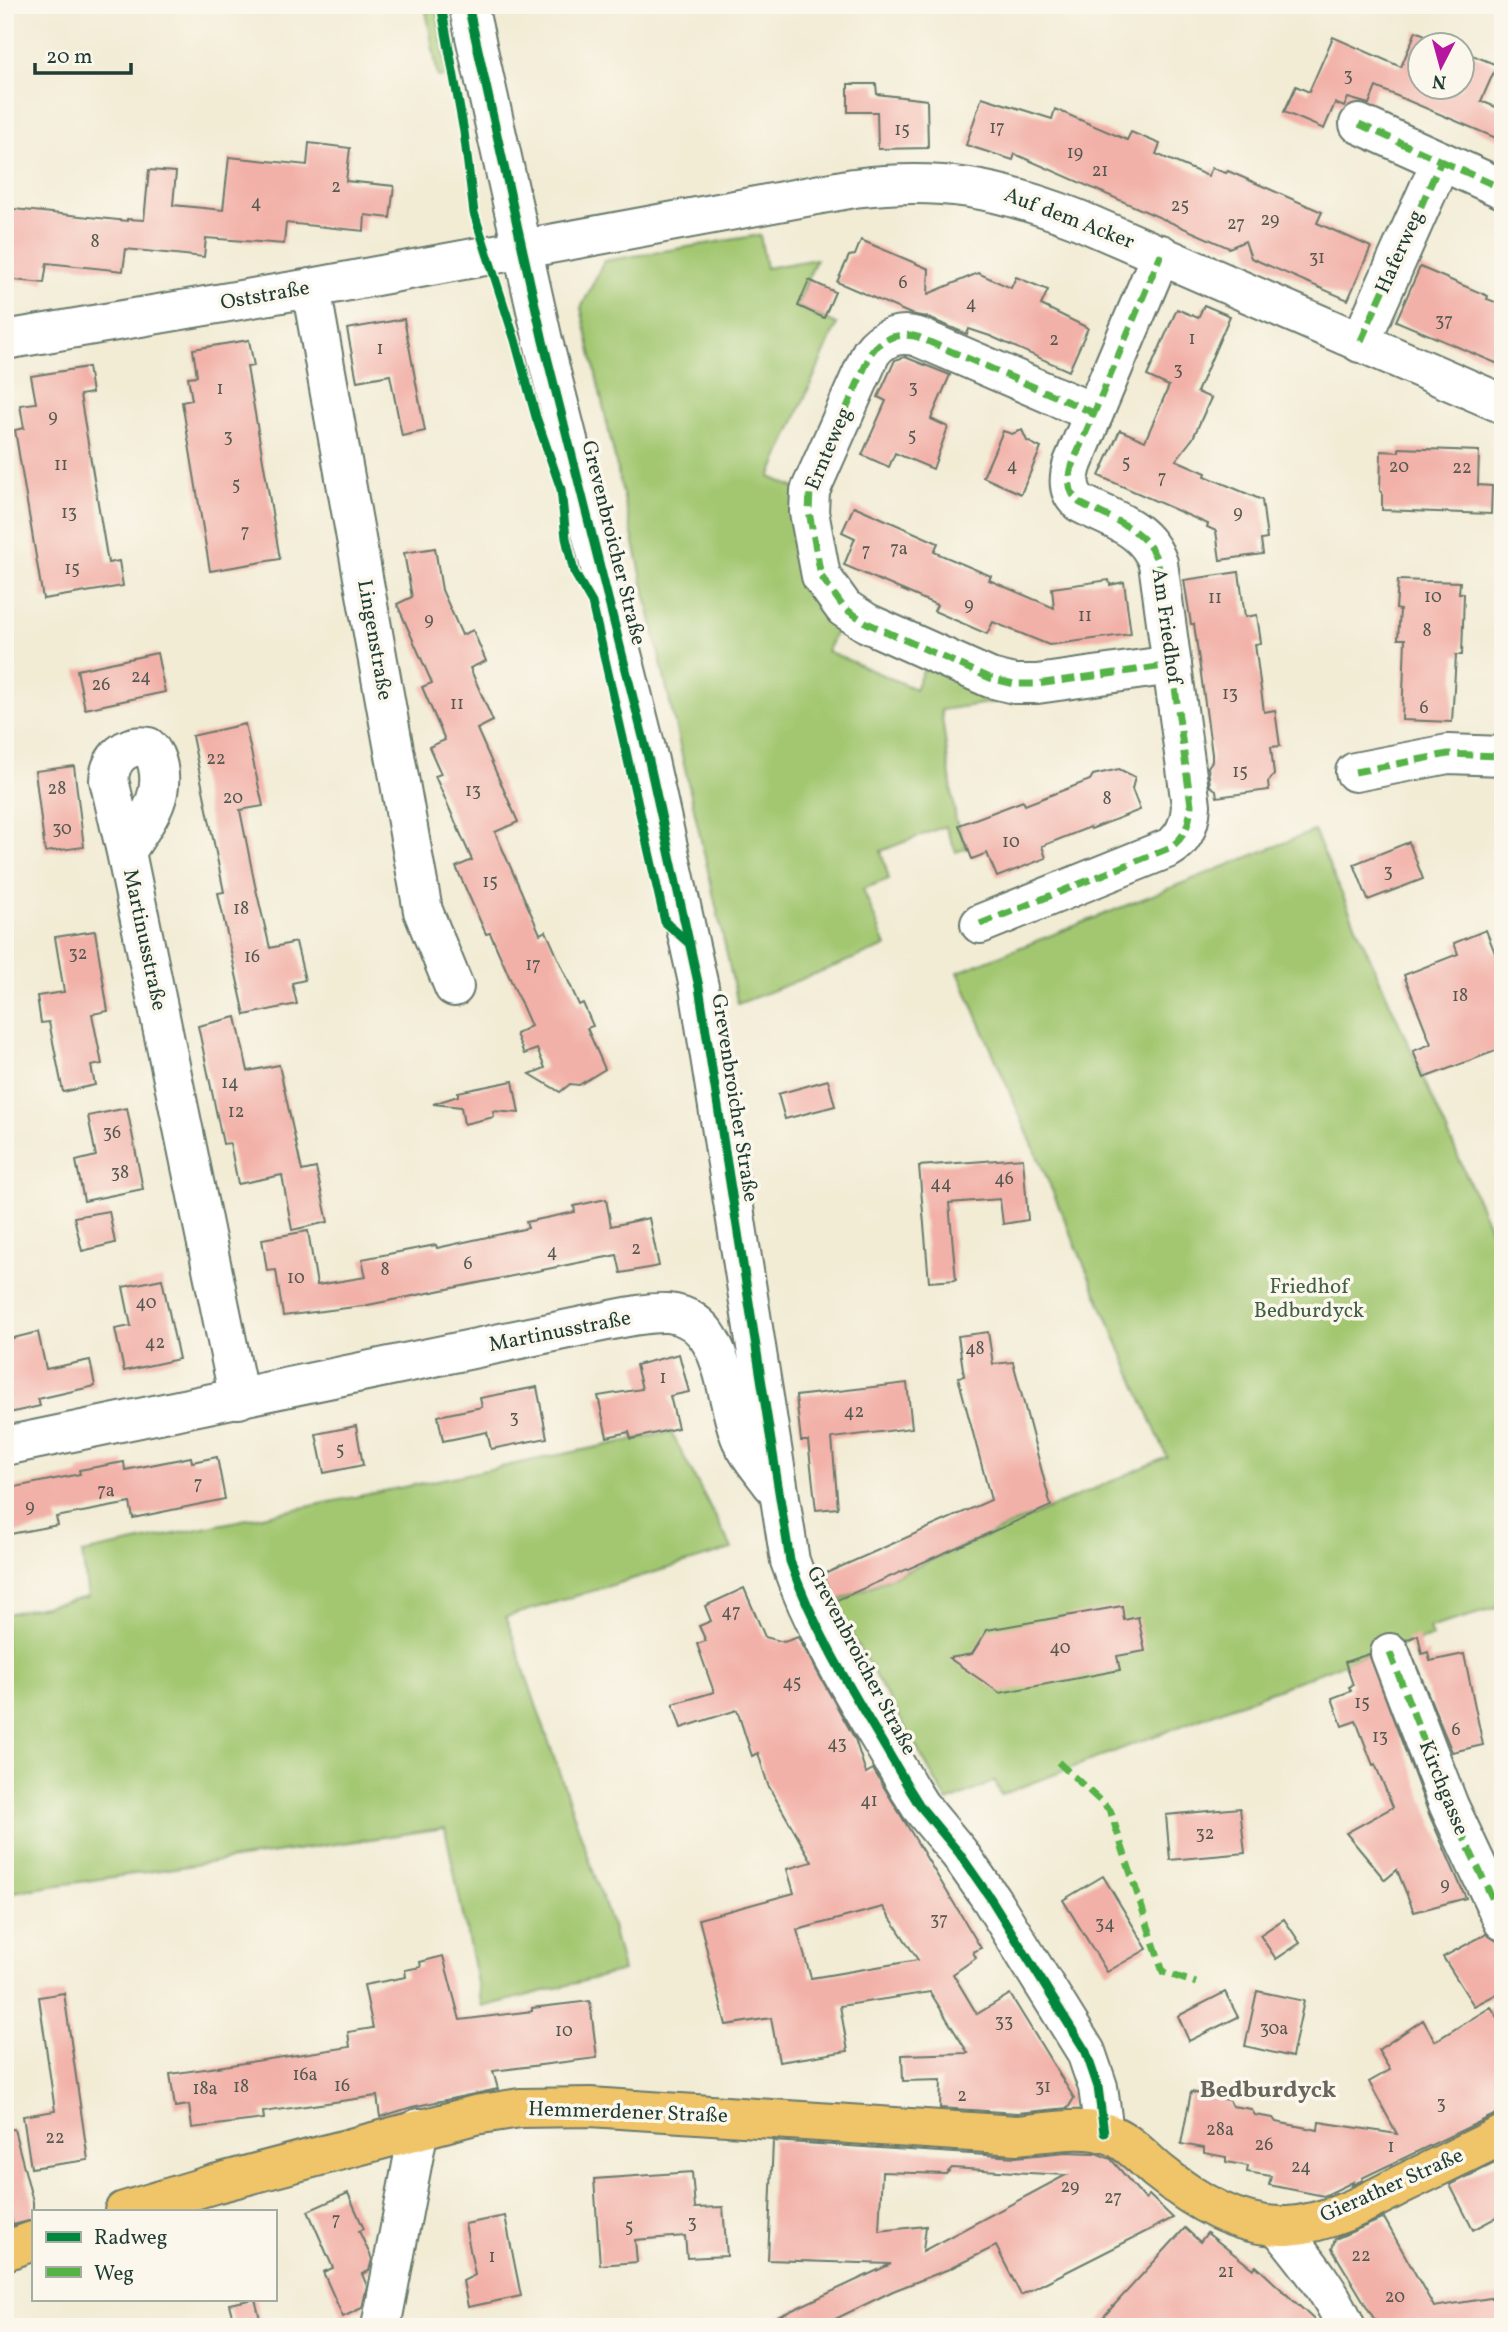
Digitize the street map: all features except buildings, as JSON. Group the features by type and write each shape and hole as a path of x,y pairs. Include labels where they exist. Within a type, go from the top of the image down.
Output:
{"main road":[{"name":"Hemmerdener Straße","path":"128,2210 489,2112 562,2106 1017,2134 1074,2131 1104,2133"},
{"path":"1104,2133 1123,2141 1171,2182 1221,2212 1247,2222 1278,2226"},
{"name":"Gierather Straße","path":"1278,2226 1321,2221 1348,2211 1503,2135"},
{"path":"5,2251 32,2241"}],"street":[{"name":"Grevenbroicher Straße","path":"468,5 543,341 645,748 699,987 790,1561 816,1623 910,1790 991,1899 1086,2052 1098,2087 1104,2133"},
{"path":"1359,124 1503,189"},
{"name":"Haferweg","path":"1360,344 1441,161"},
{"name":"Auf dem Acker","path":"524,250 854,188 908,183 962,185 1019,198 1161,254 1360,344 1503,404"},
{"name":"Oststraße","path":"5,340 524,250"},
{"name":"Am Friedhof","path":"981,924 1169,848 1183,835 1191,814 1158,563 1154,551 1147,540 1136,531 1080,503 1071,493 1070,472 1161,254"},
{"name":"Lingenstraße","path":"311,288 423,911 454,987"},
{"name":"Ernteweg","path":"1094,413 918,337 898,335 881,342 871,353 810,491 808,506 819,570 838,601 858,619 1003,682 1037,684 1172,665"},
{"path":"1355,772 1448,754 1503,756"},
{"name":"Martinusstraße","path":"125,852 239,1399"},
{"name":"Martinusstraße","path":"5,1446 629,1317 664,1313 680,1315 694,1322 710,1338 741,1438 753,1460 777,1490"},
{"name":"Kirchgasse","path":"1390,1653 1449,1806 1503,1921"},
{"path":"381,2327 419,2129"},
{"path":"1278,2226 1319,2278 1337,2306 1346,2327"}],"green space":[{"path":"425,5 436,5 448,76 438,77"},
{"path":"760,235 766,268 816,259 797,306 837,324 770,477 795,488 839,625 827,651 915,689 926,664 1009,700 941,710 956,821 967,848 956,852 945,826 881,851 889,879 863,889 886,946 738,1004 581,308 604,261"},
{"name":"Friedhof Bedburdyck","path":"1314,831 1503,1258 1503,1606 1429,1628 1432,1637 1371,1653 1001,1795 995,1781 948,1802 833,1603 1167,1457 958,972"},
{"path":"671,1432 732,1549 506,1617 612,1926 623,1971 482,2007 445,1828 5,1893 5,1614 88,1597 82,1553"}],"marked path":[{"path":"1359,124 1441,161 1360,343"},
{"path":"1441,161 1503,189"},
{"path":"980,924 1169,848 1183,835 1188,824 1191,805 1158,563 1145,541 1136,532 1080,503 1070,485 1073,463 1161,254"},
{"path":"1094,413 918,337 898,336 880,343 871,353 810,491 809,512 821,576 844,608 867,623 990,678 1014,684 1037,684 1172,665"},
{"path":"1355,772 1448,754 1503,756"},
{"path":"1390,1653 1449,1806 1503,1921"},
{"path":"1058,1762 1110,1810 1163,1972 1196,1983"}],"cycle path":[{"path":"441,5 464,132 474,213 515,340 536,417 561,489 566,538 574,572 592,603 665,922 690,944"},
{"path":"468,5 543,341 649,761 699,987 790,1561 829,1650 910,1790 991,1899 1086,2052 1098,2087 1104,2133"}],"district":[{"name":"Bedburdyck","path":"1268,2091"}]}
